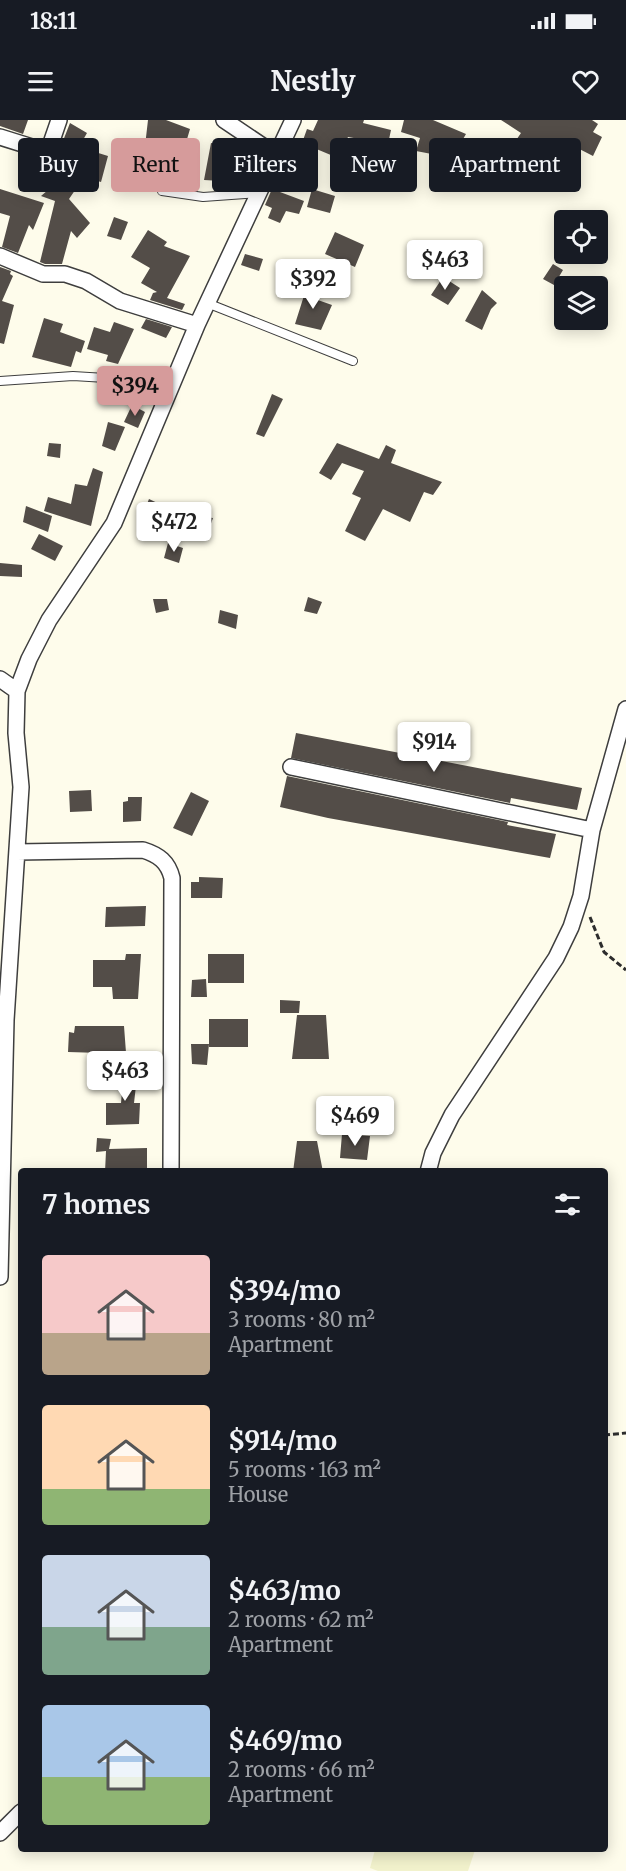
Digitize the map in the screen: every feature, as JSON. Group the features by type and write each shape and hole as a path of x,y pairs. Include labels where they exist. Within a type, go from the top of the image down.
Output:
{"street":[{"path":"0,137 48,152 59,120"},
{"path":"224,120 251,138"},
{"path":"284,138 293,120"},
{"path":"0,1277 6,1020 21,787 16,733 17,691 28,660 49,620 114,523 197,325 258,193"},
{"path":"0,255 44,274 65,274 86,281 120,301 197,325"},
{"path":"0,679 17,691"},
{"path":"429,1168 433,1153 452,1115 556,958 571,927 581,896 592,830 626,709"},
{"path":"291,767 592,830"},
{"path":"17,852 143,850 162,859 169,867 172,878 171,1168"},
{"path":"0,1833 18,1815"}],"lane":[{"path":"169,192 203,197 258,193"},
{"path":"207,303 353,361"},
{"path":"0,381 73,376 122,379 168,394"}],"path":[{"path":"581,896 604,952 626,970"},
{"path":"608,1435 626,1433"}],"green space":[{"path":"374,1852 474,1852 468,1871 378,1871 370,1868"}],"building":[{"path":"0,120 28,120 23,134 0,126"},
{"path":"148,120 166,120 190,129 187,138 146,138"},
{"path":"318,120 364,120 363,123 391,130 389,138 330,138 330,155 318,150 318,138 304,138 307,129 313,131"},
{"path":"404,120 433,120 466,134 464,138 429,138 429,153 417,151 420,138 401,132"},
{"path":"501,120 592,120 598,124 593,132 602,137 593,156 581,150 581,138 518,138 521,133"},
{"path":"70,123 87,133 84,138 64,138"},
{"path":"211,143 212,143 212,180 204,180"},
{"path":"99,153 108,156 101,182 99,181"},
{"path":"0,189 44,203 33,230 29,225 18,253 2,247 10,216 0,213"},
{"path":"318,191 335,196 330,213 307,207 311,192"},
{"path":"46,192 74,192 69,199 90,223 77,238 71,231 62,264 40,262 55,201 41,196"},
{"path":"271,192 280,192 304,201 299,214 286,211 280,223 268,218 272,208 265,205"},
{"path":"114,217 128,222 121,240 107,236"},
{"path":"148,230 167,242 164,246 190,256 167,298 185,304 182,310 150,300 153,293 157,292 141,283 150,268 131,257"},
{"path":"335,232 364,245 355,267 325,254"},
{"path":"245,254 263,259 259,271 241,265"},
{"path":"553,264 563,270 559,276 554,276 554,285 543,279"},
{"path":"0,267 11,271 10,274 13,276 2,301 14,305 4,344 0,343"},
{"path":"443,277 460,288 448,305 431,295"},
{"path":"308,283 320,286 315,299 332,305 321,330 295,324"},
{"path":"482,290 497,303 491,309 482,330 465,321"},
{"path":"44,318 63,324 60,332 85,341 81,353 76,351 71,367 32,357"},
{"path":"146,319 172,327 166,338 141,328"},
{"path":"114,322 134,329 118,364 106,361 108,355 87,349 94,327 110,332"},
{"path":"272,394 283,399 264,437 256,434"},
{"path":"132,405 145,412 138,428 124,422"},
{"path":"108,422 125,427 115,451 102,446"},
{"path":"49,443 61,444 60,458 47,456"},
{"path":"337,443 379,459 386,445 396,450 391,463 442,482 433,495 424,492 410,522 383,509 365,541 345,531 361,498 352,494 364,471 342,463 331,480 319,473"},
{"path":"93,468 103,472 91,526 44,511 48,497 71,504 75,484 87,486"},
{"path":"149,499 168,508 160,524 142,516"},
{"path":"26,506 52,516 48,532 23,522"},
{"path":"200,516 213,518 205,540 193,537"},
{"path":"39,534 63,546 55,561 31,549"},
{"path":"168,543 183,548 179,563 164,558"},
{"path":"0,563 22,565 22,577 0,576"},
{"path":"308,597 322,602 317,614 304,611"},
{"path":"153,599 167,599 169,610 156,613"},
{"path":"220,610 238,615 236,629 218,623"},
{"path":"296,733 582,788 577,810 511,798 510,803 291,758"},
{"path":"287,776 556,834 550,858 328,818 280,807"},
{"path":"91,790 92,811 70,812 69,791"},
{"path":"191,792 209,801 192,836 173,828"},
{"path":"128,797 142,797 141,821 123,822 123,802 128,801"},
{"path":"199,877 223,878 222,898 191,898 191,882 199,882"},
{"path":"146,906 145,926 105,927 106,907"},
{"path":"126,954 141,954 138,999 113,999 112,987 93,987 93,960 125,960"},
{"path":"208,954 244,954 244,983 208,983"},
{"path":"206,979 207,997 191,997 192,980"},
{"path":"280,1000 300,1001 299,1013 280,1013"},
{"path":"297,1015 326,1015 329,1059 292,1059"},
{"path":"209,1019 248,1019 248,1047 209,1047"},
{"path":"75,1026 124,1026 127,1066 101,1065 101,1053 68,1052 69,1032 74,1033"},
{"path":"191,1044 209,1044 207,1065 192,1064"},
{"path":"124,1068 138,1068 134,1103 140,1103 139,1124 106,1125 106,1103 121,1103"},
{"path":"342,1134 370,1136 367,1160 340,1158"},
{"path":"97,1138 111,1139 109,1149 147,1148 147,1168 105,1168 106,1151 96,1152"},
{"path":"297,1141 317,1141 322,1168 294,1168"}]}
